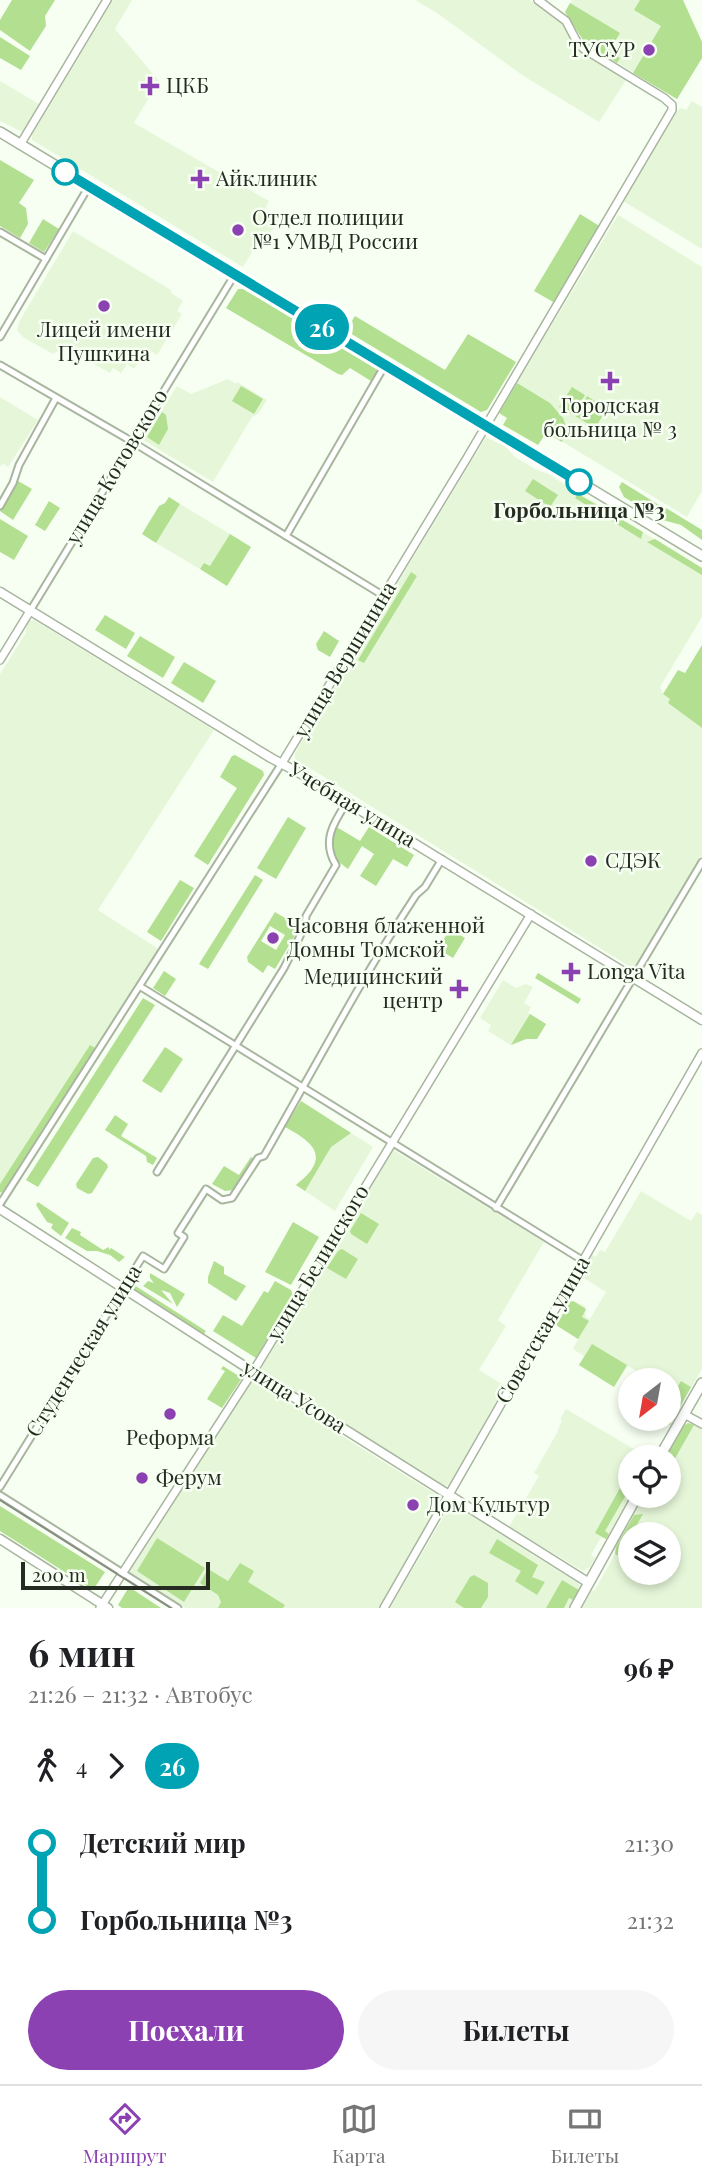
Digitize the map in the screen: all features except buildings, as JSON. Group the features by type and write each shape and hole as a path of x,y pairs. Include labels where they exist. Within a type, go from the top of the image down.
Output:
{"main road":[{"path":"0,132 702,556"},
{"name":"Учебная улица","path":"0,593 442,859 702,1020"},
{"name":"улица Усова","path":"0,1207 122,1289 589,1583"},
{"path":"666,1445 702,1383"},
{"path":"575,1608 631,1508"},
{"path":"0,1539 103,1607"}],"street":[{"path":"20,145 107,0"},
{"name":"улица Вершинина","path":"0,1207 385,596 669,115 672,105 584,49 577,42 566,21 538,0"},
{"path":"0,337 89,186"},
{"path":"0,232 46,259"},
{"name":"улица Котовского","path":"0,660 235,274"},
{"path":"0,365 385,596"},
{"path":"286,536 385,365"},
{"path":"0,506 56,398"},
{"path":"157,1172 284,968 306,925 306,916 336,865 330,849 330,830 347,802"},
{"name":"Студенческая улица","path":"0,1487 143,1256 164,1269 184,1237 178,1233 206,1189 222,1200 232,1198 258,1158 264,1156 377,956 442,859"},
{"path":"496,1208 702,862"},
{"name":"улица Белинского","path":"103,1607 252,1371 531,914"},
{"path":"141,987 582,1261"},
{"name":"Советская улица","path":"384,1608 702,1053"},
{"path":"684,1414 702,1424"},
{"path":"0,1495 178,1608"}],"shaded area":[{"path":"113,0 132,0 115,29 159,81 134,123 269,201 264,211 279,219 269,235 264,232 243,267 32,140 32,135"},
{"path":"415,0 530,0 559,20 580,52 626,80 599,122 522,75"},
{"name":"ТУСУР","path":"572,0 669,0 702,58 677,99 585,43 565,12"},
{"path":"0,81 39,104 22,132 0,121"},
{"path":"692,101 702,107 702,249 623,201 678,110 686,110"},
{"name":"Городская больница № 3","path":"618,215 702,267 702,491 687,517 503,406"},
{"name":"Лицей имени Пушкина","path":"73,231 171,290 171,293 183,301 177,311 182,314 157,355 146,349 134,369 127,364 121,373 113,368 110,373 64,347 53,354 23,337 17,330 19,322"},
{"path":"228,379 267,400 258,414 252,417 213,482 143,440 177,386 191,394"},
{"path":"0,397 38,420 8,467 3,464 0,466"},
{"path":"486,437 702,568 702,617 660,687 664,695 671,699 668,703 702,728 702,855 632,968 295,759 295,753"},
{"path":"180,504 230,534 210,567 204,563 200,569 156,543"},
{"path":"34,620 214,730 98,910 160,950 0,1196 0,674 26,633 29,621"},
{"path":"503,980 516,988 526,984 533,987 524,1003 531,1007 528,1013 546,1024 537,1039 526,1039 511,1045 488,1031 491,1025 480,1018"},
{"path":"301,1101 373,1147 335,1211 296,1185 311,1172 316,1158 310,1141 285,1127"},
{"path":"393,1150 544,1242 498,1320 506,1326 479,1370 505,1386 450,1483 445,1487 261,1369"},
{"path":"641,1191 691,1221 697,1212 702,1215 702,1369 684,1400 681,1398 681,1368 618,1368 618,1381 614,1387 579,1365 584,1356 573,1349 578,1339 556,1325 573,1301 585,1306 586,1317 590,1319 606,1292 579,1275 591,1254 596,1257 600,1250 605,1252"},
{"path":"252,1380 440,1497 379,1608 185,1608 129,1572"},
{"path":"566,1409 627,1445 618,1445 618,1508 623,1508 606,1539 601,1537 591,1555 595,1558 590,1567 583,1571 509,1527 539,1476 534,1473 557,1433 562,1420 560,1419"},
{"path":"691,1423 702,1429 702,1608 582,1608 595,1590 618,1543 618,1585 681,1585 681,1522 630,1522 637,1508 681,1508 681,1445 672,1445 681,1430"},
{"path":"451,1504 578,1583 580,1587 569,1608 390,1608"}],"green space":[{"path":"12,0 55,0 45,16 46,26 30,51 0,30 0,20"},
{"path":"640,0 683,0 702,42 702,58 677,99 633,73 661,26 634,10"},
{"path":"570,3 620,33 609,51 620,58 617,63 585,43 565,12"},
{"path":"0,37 30,56 21,70 0,58"},
{"path":"0,160 34,180 19,203 26,208 28,224 20,238 0,226"},
{"path":"580,214 601,227 555,303 534,291"},
{"path":"43,219 59,229 44,252 29,243"},
{"path":"238,289 243,289 378,370 371,381 350,368 342,375 338,374 226,308"},
{"path":"355,316 445,370 468,334 516,362 487,410 481,412 350,333 348,327"},
{"path":"517,383 550,403 563,418 566,426 562,442 546,433 538,445 503,425 507,418 499,413"},
{"path":"241,386 263,399 254,414 232,401"},
{"path":"572,387 585,395 573,415 559,407"},
{"path":"587,396 607,409 595,428 575,416"},
{"path":"162,412 166,415 168,429 159,445 147,437"},
{"path":"533,479 558,495 550,507 525,491"},
{"path":"18,481 32,489 13,520 0,511"},
{"path":"622,482 659,505 656,511 649,512 624,497 619,487"},
{"path":"578,494 643,532 641,539 575,498"},
{"path":"169,497 180,504 156,543 142,534 159,506"},
{"path":"49,501 60,508 45,531 35,525"},
{"path":"666,508 702,530 702,540 681,525 663,520 662,515"},
{"path":"0,519 28,536 14,560 0,552"},
{"path":"230,534 251,547 227,586 200,569 204,563 210,566"},
{"path":"655,539 702,568 702,575 647,542"},
{"path":"411,572 417,576 364,663 358,660"},
{"path":"105,615 135,633 126,649 95,630"},
{"path":"324,631 339,641 330,657 318,650 316,644"},
{"path":"140,636 175,657 163,678 127,656"},
{"path":"702,645 702,728 668,703 670,699 663,694 678,670 685,673"},
{"path":"184,662 216,681 203,703 171,683"},
{"path":"235,755 263,771 264,775 208,865 194,856 237,788 220,777"},
{"path":"288,817 306,828 276,879 257,868"},
{"path":"335,826 360,841 369,827 414,855 407,867 393,859 376,886 360,876 374,854 362,846 348,869 335,859 332,833"},
{"path":"255,875 263,880 208,969 199,964"},
{"path":"180,880 194,888 161,941 147,932"},
{"path":"275,912 300,927 275,969 268,965 263,973 248,962 247,957","holes":["270,926 285,935 276,950 261,941"]},
{"path":"450,929 465,938 453,958 438,949"},
{"path":"164,971 176,979 165,996 153,988"},
{"path":"538,973 581,999 578,1004 535,978"},
{"path":"143,998 155,1005 38,1187 26,1180"},
{"path":"530,1014 546,1024 537,1039 526,1039 511,1045"},
{"path":"90,1045 97,1049 3,1193 0,1192 0,1184"},
{"path":"165,1047 183,1059 161,1093 142,1081"},
{"path":"301,1101 351,1133 331,1147 305,1191 296,1185 313,1167 315,1153 312,1146 285,1127"},
{"path":"115,1115 128,1124 121,1136 157,1158 153,1165 147,1162 146,1156 105,1130"},
{"path":"98,1157 108,1167 92,1193 88,1194 77,1188 76,1184 93,1158"},
{"path":"251,1157 254,1159 235,1190 225,1191 212,1184 224,1166 239,1175"},
{"path":"38,1202 69,1223 61,1236 51,1228 53,1224 47,1222 36,1205"},
{"path":"361,1213 379,1224 367,1244 350,1231"},
{"path":"293,1222 319,1237 291,1285 265,1272"},
{"path":"72,1228 103,1250 109,1247 109,1250 111,1248 125,1257 119,1262 110,1255 87,1251 65,1238"},
{"path":"342,1249 358,1259 346,1279 327,1268"},
{"path":"214,1261 224,1267 224,1274 246,1286 236,1301 208,1283"},
{"path":"150,1273 185,1294 177,1307 170,1293 161,1290 173,1304 143,1286 148,1281 154,1283"},
{"path":"275,1281 291,1290 293,1295 256,1358 213,1331 223,1315 242,1326 264,1291 268,1293"},
{"path":"131,1283 206,1331 204,1334 130,1287"},
{"path":"573,1301 586,1309 582,1317 589,1321 578,1339 556,1325"},
{"path":"592,1344 627,1365 625,1368 618,1368 618,1380 614,1387 579,1365"},
{"path":"223,1366 242,1378 222,1408 207,1399 225,1371 221,1369"},
{"path":"681,1381 691,1387 681,1405"},
{"path":"688,1423 694,1425 681,1448 681,1445 672,1445 681,1432 683,1426"},
{"path":"618,1492 618,1508 605,1531 609,1534 606,1539 595,1533"},
{"path":"0,1506 105,1572 93,1590 0,1531"},
{"path":"643,1514 638,1522 630,1522 634,1515"},
{"path":"157,1538 205,1568 184,1602 137,1571"},
{"path":"497,1539 538,1565 532,1577 545,1582 537,1595 515,1581 521,1571 489,1553"},
{"path":"240,1563 254,1571 248,1582 285,1605 283,1608 218,1608 221,1602 218,1595 200,1583 208,1569 228,1581"},
{"path":"474,1575 488,1583 488,1597 481,1608 464,1608 455,1602 470,1577"},
{"path":"562,1580 579,1590 573,1600 569,1598 564,1608 546,1608"},
{"path":"129,1587 161,1608 122,1608 118,1605"}],"tram line":[{"path":"0,1500 171,1608"}],"bus line":[{"name":"26","path":"65,172 579,482"}],"place":[{"name":"ТУСУР","path":"649,50"},
{"name":"ЦКБ","path":"150,86"},
{"name":"Айклиник","path":"200,179"},
{"name":"Отдел полиции №1 УМВД России","path":"238,230"},
{"name":"Лицей имени Пушкина","path":"104,306"},
{"name":"Городская больница № 3","path":"610,381"},
{"name":"Горбольница №3","path":"579,482"},
{"name":"СДЭК","path":"591,861"},
{"name":"Часовня блаженной Домны Томской","path":"273,938"},
{"name":"Longa Vita","path":"571,972"},
{"name":"Медицинский центр","path":"459,989"},
{"name":"Реформа","path":"170,1414"},
{"name":"Ферум","path":"142,1478"},
{"name":"Дом Культур","path":"413,1505"}]}
